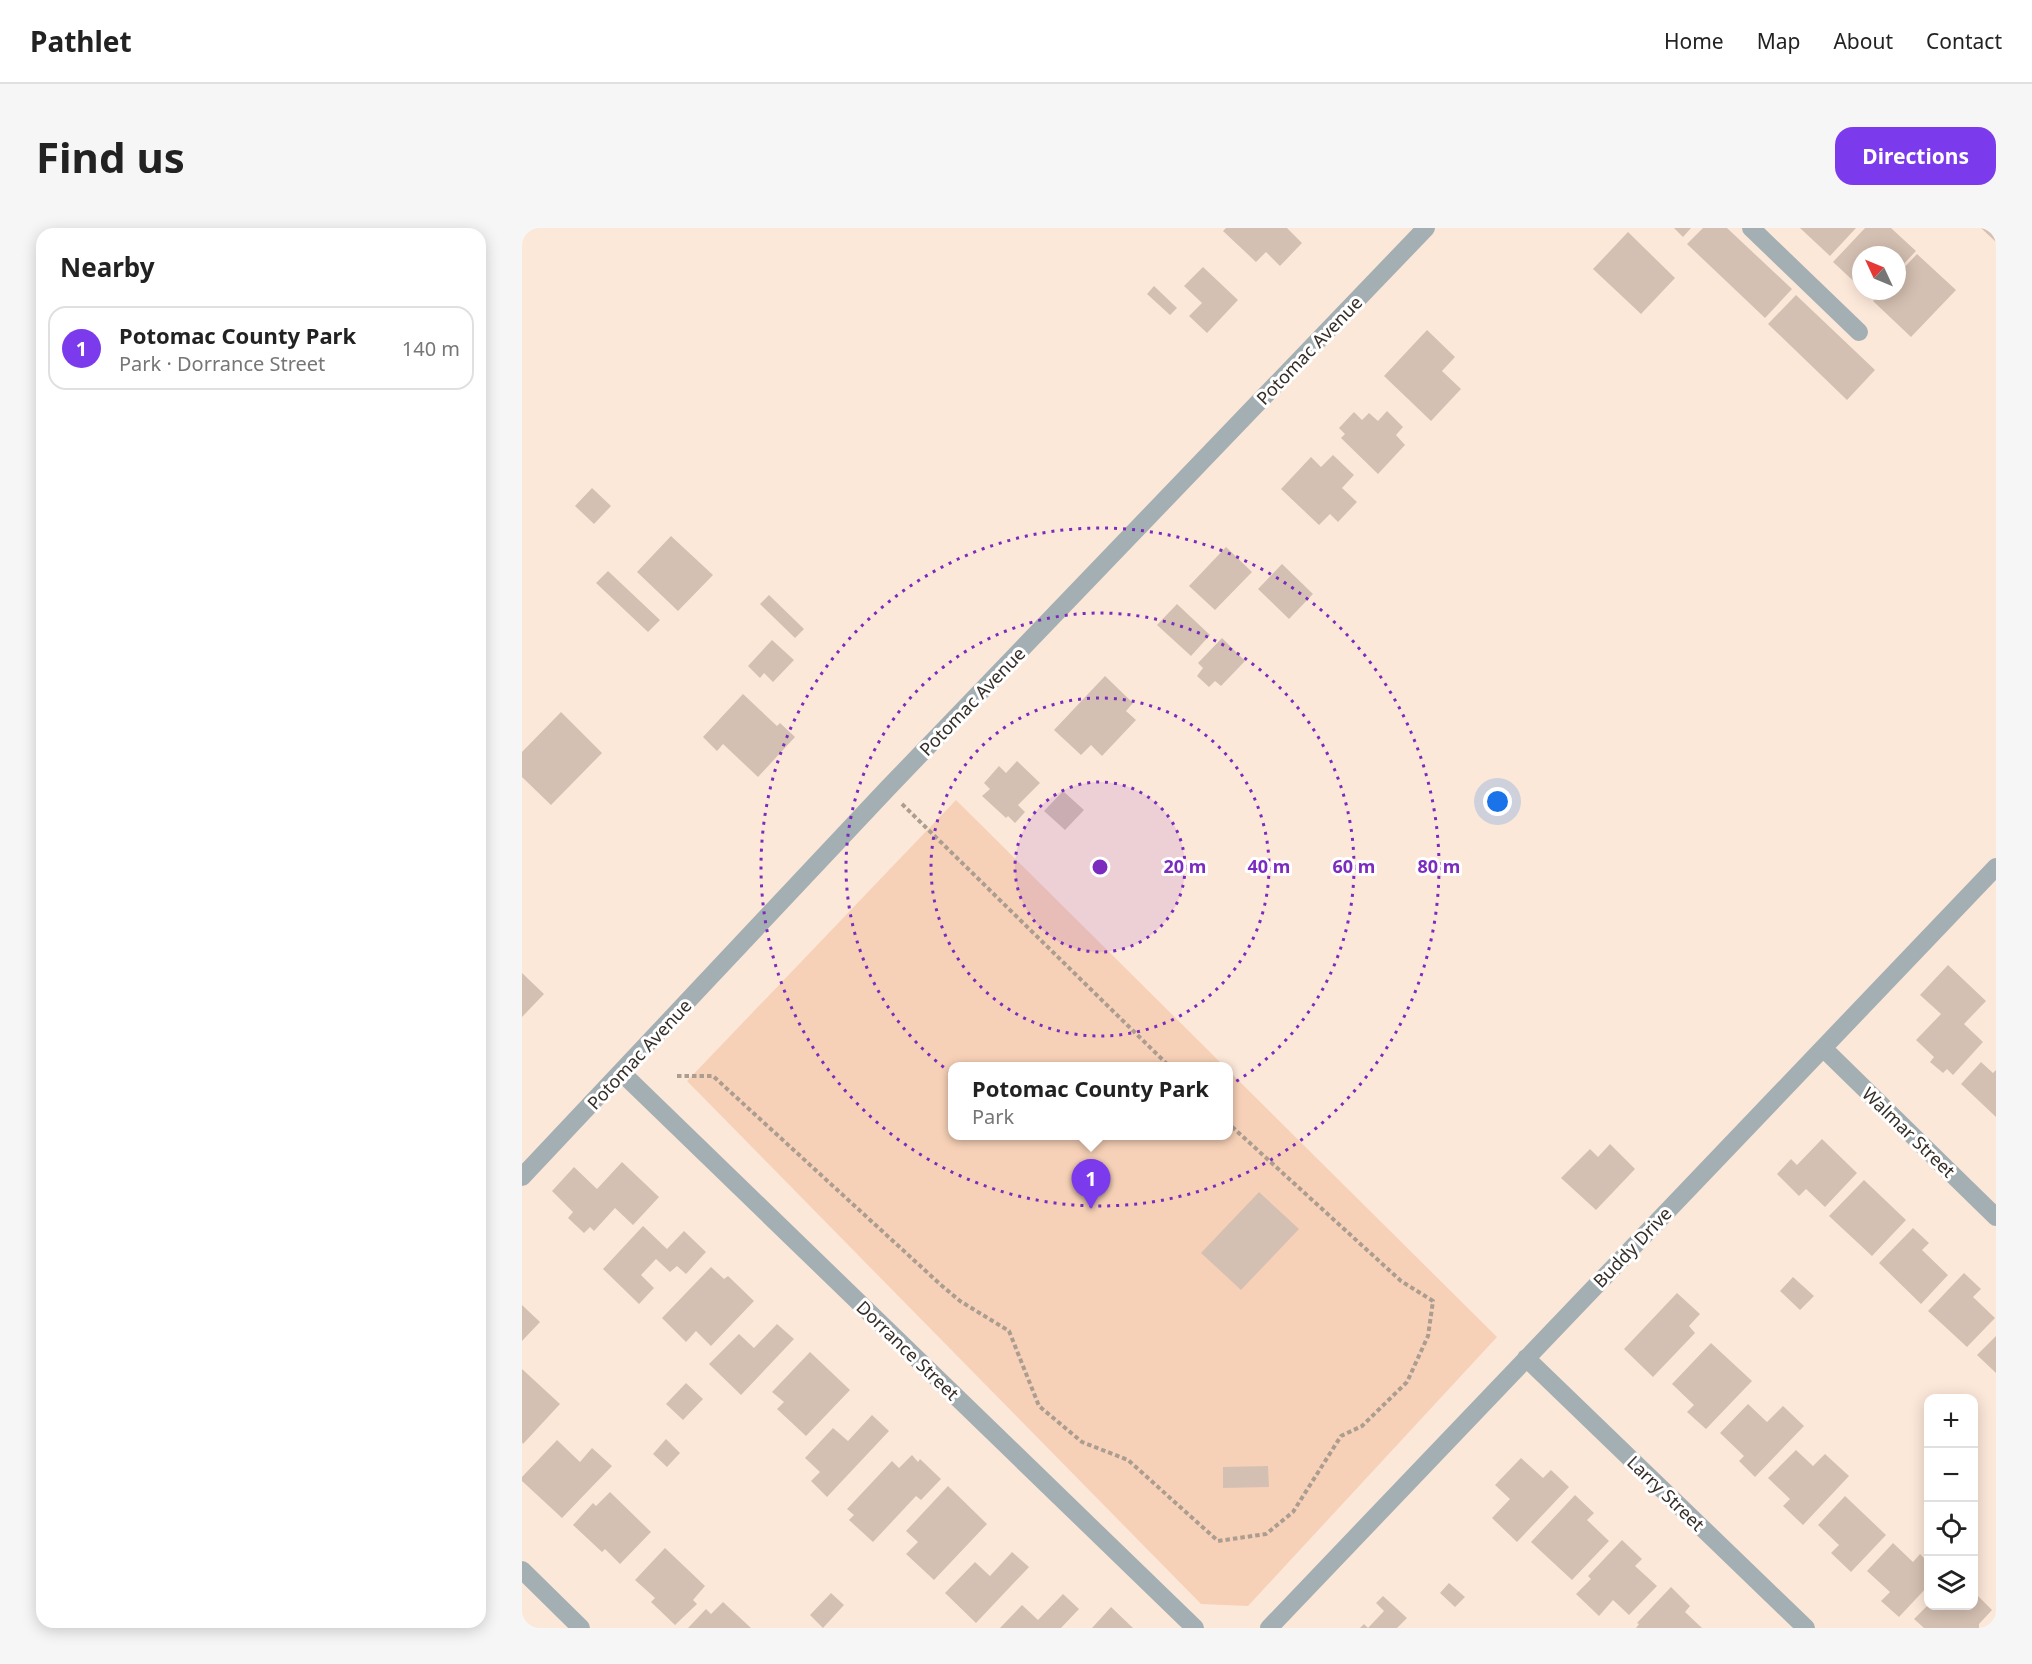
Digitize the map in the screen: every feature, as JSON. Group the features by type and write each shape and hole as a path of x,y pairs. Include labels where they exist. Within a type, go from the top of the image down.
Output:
{"street":[{"name":"Potomac Avenue","path":"522,1177 887,789 1426,228"},
{"path":"1751,228 1859,332"},
{"name":"Buddy Drive","path":"1269,1628 1996,867"},
{"name":"Walmar Street","path":"1823,1048 1996,1216"},
{"name":"Dorrance Street","path":"622,1073 1195,1628"},
{"name":"Larry Street","path":"1526,1358 1806,1628"},
{"path":"522,1570 581,1628"}],"path":[{"path":"887,789 1165,1062"},
{"path":"677,1076 713,1076 941,1285 960,1301 1009,1331 1039,1406 1082,1442 1128,1460 1218,1541 1266,1534 1293,1512 1341,1436 1362,1426 1407,1382 1428,1336 1433,1301 1401,1281 1233,1128"}],"shaded area":[{"path":"956,800 1220,1062 948,1062 948,1140 1233,1140 1233,1075 1497,1337 1248,1606 1201,1604 687,1081"}],"building":[{"path":"1226,228 1287,228 1302,243 1280,266 1266,252 1256,262 1223,231"},
{"path":"1674,228 1691,228 1683,237"},
{"path":"1703,228 1727,228 1792,289 1765,318 1687,244"},
{"path":"1800,228 1856,228 1830,256"},
{"path":"1865,228 1891,228 1916,251 1906,262 1906,246 1852,246 1852,280 1833,262"},
{"path":"1981,228 1996,228 1996,242"},
{"path":"1628,232 1675,278 1641,314 1593,269"},
{"path":"1917,254 1956,290 1911,337 1873,301 1906,300 1906,266"},
{"path":"1203,267 1238,300 1207,333 1189,316 1202,303 1184,286"},
{"path":"1154,286 1177,308 1170,315 1147,294"},
{"path":"1796,295 1875,370 1847,400 1768,324"},
{"path":"1427,330 1455,357 1442,371 1461,389 1431,421 1384,376"},
{"path":"1387,411 1403,427 1396,435 1405,445 1378,474 1341,438 1345,434 1339,428 1354,412 1362,420 1369,413 1378,421"},
{"path":"1333,455 1354,475 1342,488 1357,502 1338,522 1330,514 1319,525 1281,489 1311,457 1321,467"},
{"path":"592,488 611,506 594,524 575,506"},
{"path":"671,536 713,575 678,611 637,572"},
{"path":"1226,547 1252,572 1215,610 1189,586"},
{"path":"1282,564 1313,594 1289,619 1258,589"},
{"path":"608,571 660,620 648,632 596,583"},
{"path":"769,595 804,629 795,638 760,604"},
{"path":"1177,604 1210,635 1191,656 1157,625"},
{"path":"1222,638 1245,661 1221,686 1215,681 1209,687 1197,676 1203,668 1198,663"},
{"path":"772,640 794,660 773,682 764,673 760,678 748,666"},
{"path":"1105,676 1133,703 1126,711 1136,720 1102,756 1091,745 1081,755 1054,730"},
{"path":"743,694 777,726 780,723 795,737 758,777 723,744 717,751 703,737"},
{"path":"561,712 602,753 551,805 522,777 522,752"},
{"path":"1017,761 1040,783 1018,805 1025,812 1015,823 1008,816 1006,818 982,796 990,789 984,783 999,766 1006,773"},
{"path":"1063,791 1084,810 1065,830 1044,811"},
{"path":"1948,965 1986,1001 1964,1024 1983,1042 1953,1075 1947,1069 1943,1073 1930,1062 1934,1057 1916,1040 1941,1014 1920,995"},
{"path":"522,973 544,994 522,1017"},
{"path":"1981,1062 1993,1073 1996,1070 1996,1117 1961,1084"},
{"path":"1822,1139 1857,1173 1825,1207 1806,1189 1799,1196 1777,1174 1791,1159 1797,1165"},
{"path":"1610,1144 1635,1169 1596,1210 1561,1178 1590,1149 1598,1157"},
{"path":"622,1162 659,1197 633,1225 615,1208 594,1231 590,1227 584,1233 568,1218 573,1212 552,1191 574,1167 597,1189"},
{"path":"1864,1180 1906,1220 1872,1256 1829,1216"},
{"path":"1259,1192 1299,1229 1241,1290 1201,1253"},
{"path":"643,1226 667,1249 684,1231 706,1252 686,1274 677,1266 670,1272 656,1259 641,1275 654,1288 639,1304 603,1269"},
{"path":"1913,1228 1929,1243 1922,1250 1948,1275 1921,1304 1879,1263"},
{"path":"711,1267 724,1279 728,1276 754,1301 711,1346 696,1331 686,1342 662,1318"},
{"path":"1964,1273 1981,1289 1973,1297 1995,1318 1967,1347 1928,1311"},
{"path":"1793,1277 1814,1296 1800,1310 1780,1291"},
{"path":"1677,1293 1700,1314 1689,1326 1695,1333 1653,1377 1624,1349"},
{"path":"522,1305 540,1322 522,1341"},
{"path":"777,1324 794,1339 741,1395 709,1364 739,1334 754,1348"},
{"path":"1996,1336 1996,1373 1977,1355"},
{"path":"1711,1343 1752,1381 1706,1429 1687,1412 1694,1405 1672,1384"},
{"path":"810,1352 850,1390 806,1436 777,1409 784,1402 772,1392"},
{"path":"522,1369 560,1404 523,1444 522,1442"},
{"path":"686,1383 703,1399 683,1420 666,1404"},
{"path":"1748,1404 1767,1422 1783,1406 1804,1426 1755,1477 1739,1461 1744,1456 1720,1433"},
{"path":"872,1415 889,1431 827,1497 811,1481 820,1472 805,1458 833,1428 848,1441"},
{"path":"666,1439 680,1453 667,1467 653,1454"},
{"path":"557,1440 580,1462 592,1448 612,1466 562,1518 522,1481 522,1477"},
{"path":"1796,1450 1813,1466 1825,1454 1849,1476 1803,1525 1783,1506 1790,1499 1768,1478"},
{"path":"912,1455 918,1462 920,1459 941,1479 921,1500 916,1496 873,1542 849,1520 854,1515 847,1509 892,1461 899,1468"},
{"path":"1521,1458 1543,1478 1551,1470 1569,1487 1517,1542 1492,1518 1510,1499 1495,1485"},
{"path":"1268,1466 1269,1487 1223,1488 1223,1467"},
{"path":"948,1486 987,1524 934,1580 906,1554 918,1542 906,1531"},
{"path":"610,1492 651,1532 620,1564 605,1549 602,1552 573,1525 593,1503 596,1506"},
{"path":"1575,1495 1594,1513 1587,1520 1609,1541 1572,1580 1531,1542"},
{"path":"1845,1496 1886,1535 1851,1572 1831,1553 1839,1545 1818,1525"},
{"path":"1622,1540 1642,1559 1635,1566 1657,1586 1629,1615 1613,1600 1599,1616 1576,1594 1591,1579 1588,1576"},
{"path":"1893,1543 1913,1562 1920,1554 1924,1558 1924,1590 1899,1617 1881,1601 1890,1592 1867,1571"},
{"path":"665,1548 705,1586 693,1600 697,1604 675,1625 651,1602 655,1598 635,1580"},
{"path":"1012,1552 1029,1567 976,1623 945,1593 975,1562 990,1576"},
{"path":"1449,1583 1465,1597 1455,1607 1440,1593"},
{"path":"1671,1587 1690,1606 1685,1612 1702,1628 1636,1628 1639,1624 1637,1623"},
{"path":"831,1593 844,1605 823,1628 810,1615"},
{"path":"1063,1594 1079,1609 1061,1628 1000,1628 1022,1605 1038,1620"},
{"path":"1383,1596 1407,1618 1397,1628 1368,1628 1384,1611 1376,1603"},
{"path":"1978,1596 1992,1610 1979,1624 1979,1628 1924,1628 1914,1619 1924,1609 1978,1610"},
{"path":"723,1602 751,1628 688,1628 706,1609 711,1614"},
{"path":"1111,1607 1133,1628 1092,1628"}],"place":[{"name":"Potomac County Park","path":"1091,1209"}]}
